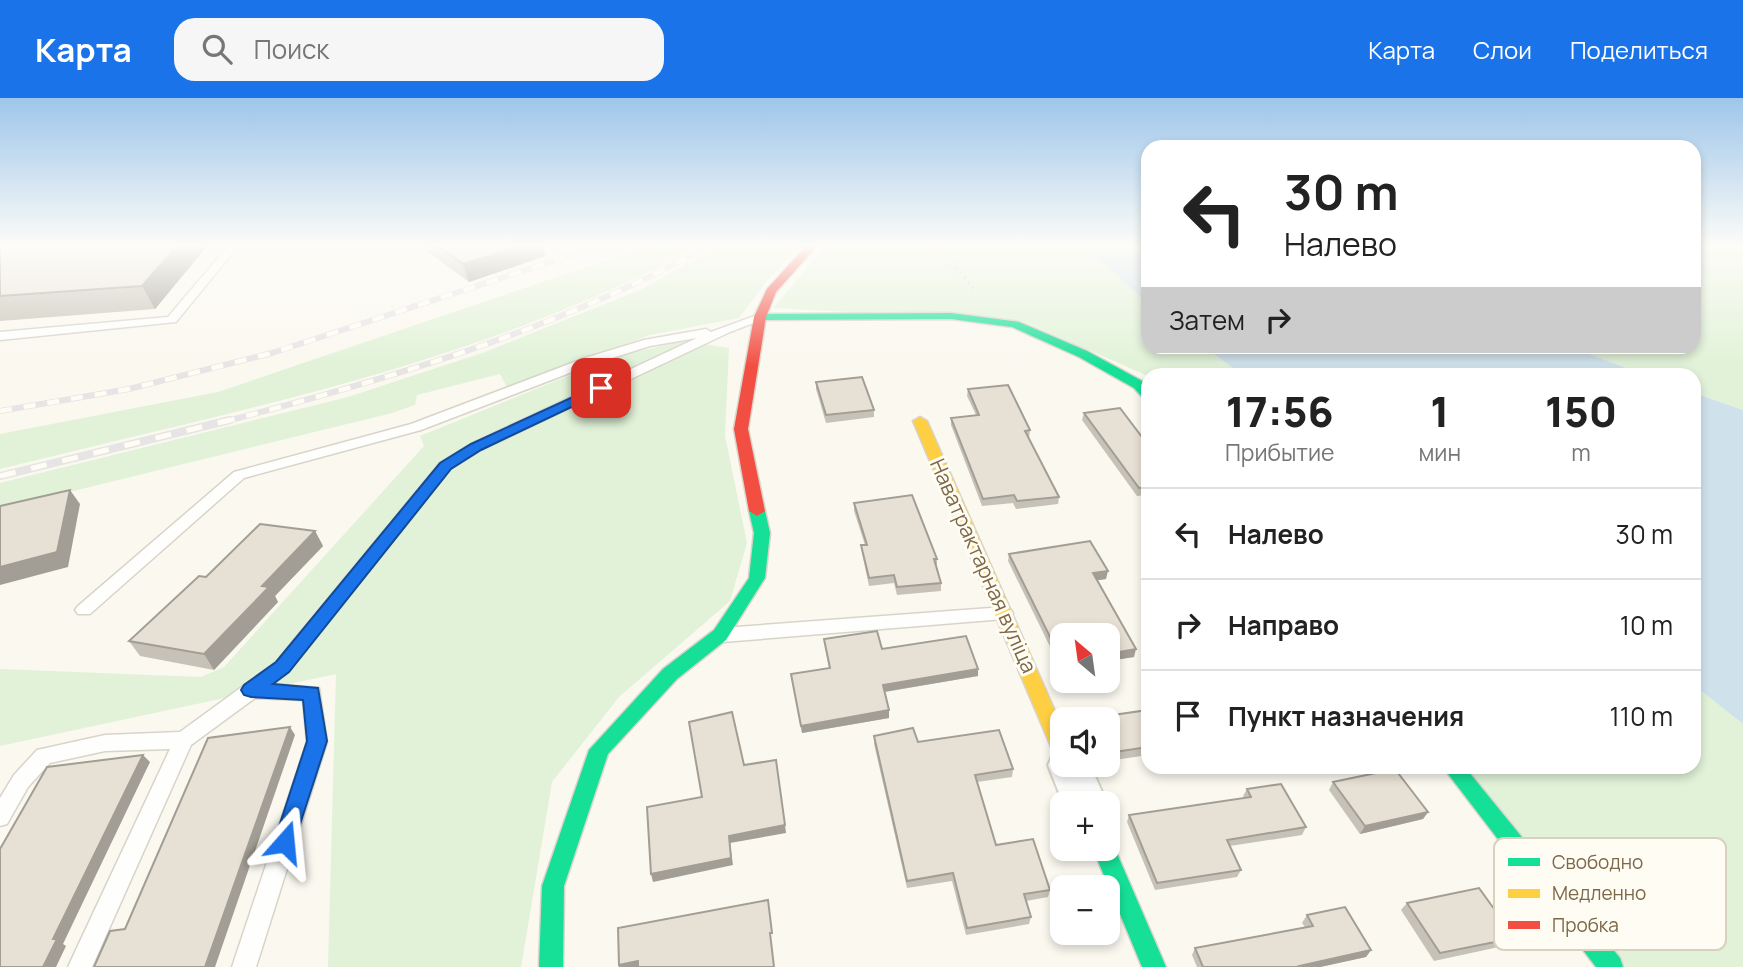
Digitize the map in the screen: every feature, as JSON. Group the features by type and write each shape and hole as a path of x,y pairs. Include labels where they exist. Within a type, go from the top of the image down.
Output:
{"street":[{"path":"551,967 553,886 599,750 670,674 720,635 757,578 762,533 741,429 760,317 776,286"},
{"path":"760,317 951,316 1015,324 1083,354 1141,387"},
{"name":"Наватрактарная вуліца","path":"920,421 1050,721"},
{"path":"1458,774 1509,838"},
{"path":"1109,861 1154,967"},
{"path":"1598,950 1611,967"}],"lane":[{"path":"0,336 172,320 200,286"},
{"path":"80,967 184,740 282,667 445,466 476,447 726,329 760,317"},
{"path":"84,610 239,475 416,427 589,361 636,346 726,329"},
{"path":"720,635 1004,612"},
{"path":"244,967 317,741 312,693 251,690"},
{"path":"0,817 21,781 44,756 105,743 184,740"}],"path":[{"path":"971,286 1015,324"}],"green space":[{"path":"532,286 619,286 533,322 358,380 0,469 0,434 218,392"},
{"path":"648,286 763,286 739,318 650,335 507,387 500,374 417,395 415,405 392,413 0,509 0,483 348,397 485,352"},
{"path":"792,286 1128,286 1141,298 1141,354 1214,354 1233,368 1141,368 1141,373 1023,321 773,308"},
{"path":"1701,286 1743,286 1743,410 1701,395 1701,368 1626,368 1589,354 1701,354"},
{"path":"682,341 729,348 725,436 747,543 730,601 619,697 552,782 521,967 328,967 336,674 0,746 0,669 201,677 224,667 424,446 420,436 615,357"},
{"path":"1701,691 1743,724 1743,967 1606,967 1592,950 1726,950 1726,838 1503,838 1452,774 1701,774"}],"water":[{"path":"1128,286 1141,286 1141,298"},
{"path":"1214,354 1589,354 1626,368 1233,368"},
{"path":"1701,395 1743,410 1743,724 1701,691"}],"building":[{"path":"0,286 142,286 142,286 0,296"},
{"path":"862,377 874,410 826,415 816,382"},
{"path":"1008,385 1030,430 1025,431 1059,497 1017,501 1014,495 983,499 951,418 979,415 968,389"},
{"path":"1120,408 1141,436 1141,488 1139,488 1084,413"},
{"path":"70,490 57,552 0,567 0,506"},
{"path":"912,495 937,559 934,559 941,583 897,587 894,575 869,578 861,545 867,545 854,503"},
{"path":"260,524 315,531 262,586 269,587 204,654 129,641 199,576 206,577"},
{"path":"1090,541 1108,571 1093,573 1136,649 1120,652 1120,623 1050,623 1050,637 1009,554"},
{"path":"877,631 882,649 966,636 978,669 883,685 889,710 801,726 791,674 830,668 824,639"},
{"path":"1141,711 1141,748 1120,751 1120,714"},
{"path":"732,712 744,765 776,760 785,825 729,836 731,858 651,874 647,807 702,797 689,722"},
{"path":"290,727 205,967 94,967 110,931 125,929 208,738"},
{"path":"913,728 918,742 999,730 1013,769 975,775 996,845 1033,839 1050,890 1024,894 1031,917 967,928 953,873 907,881 874,736"},
{"path":"143,755 53,939 57,939 43,967 0,967 0,849 47,767"},
{"path":"1371,774 1399,774 1428,812 1365,826 1333,782"},
{"path":"1281,784 1306,827 1227,840 1241,870 1157,883 1129,815 1251,797 1247,789"},
{"path":"1479,888 1494,909 1494,942 1440,953 1407,903"},
{"path":"768,900 774,967 638,967 638,961 619,965 618,928"},
{"path":"1345,907 1371,950 1300,967 1203,967 1195,948 1313,926 1307,915"}],"railway":[{"path":"0,411 129,389 272,353 478,286"},
{"path":"223,422 348,388 472,349 534,327 630,286"},
{"path":"0,476 230,420"}],"traffic: fast":[{"path":"760,317 951,316 1015,324 1083,354 1141,387"},
{"path":"551,967 553,886 599,750 670,674 720,635 757,578 762,533 757,511"},
{"path":"1458,774 1509,838"},
{"path":"1109,861 1154,967"},
{"path":"1598,950 1611,967"}],"traffic: slow":[{"path":"920,421 1050,721"}],"traffic: jam":[{"path":"757,511 741,429 760,317 776,286"}],"route":[{"path":"285,842 317,741 312,693 251,690 282,667 445,466 476,447 601,388"}]}
